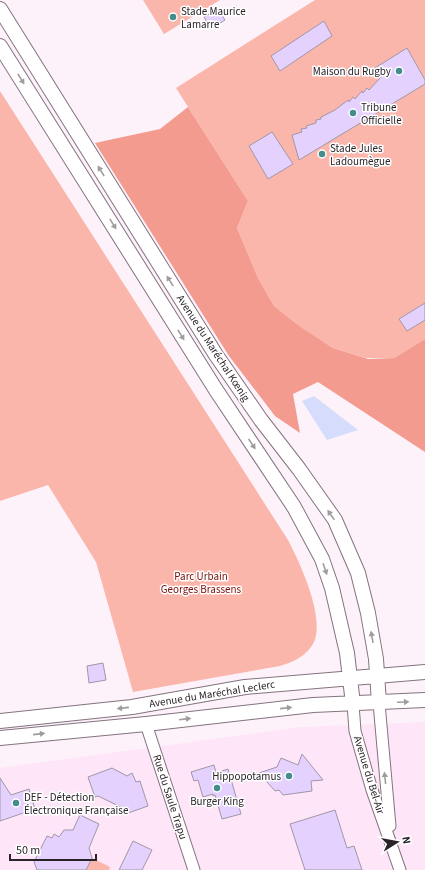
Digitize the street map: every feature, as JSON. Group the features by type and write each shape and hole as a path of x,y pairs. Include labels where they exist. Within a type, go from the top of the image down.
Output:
{"main road":[{"name":"Avenue du Maréchal Kœnig","path":"0,9 216,355 261,420 299,469 335,520 358,573 368,613 376,659 379,703"},
{"name":"Avenue du Maréchal Kœnig","path":"0,46 216,390 294,507 322,559 330,581 347,652 353,704"},
{"name":"Avenue du Maréchal Leclerc","path":"0,721 132,707 245,688 425,672"},
{"name":"Avenue du Maréchal Leclerc","path":"0,738 146,724 313,705 425,700"}],"street":[{"name":"Avenue du Bel-Air","path":"379,703 392,845"},
{"name":"Avenue du Bel-Air","path":"353,704 355,731 372,790 400,870"},
{"name":"Rue du Saule Trapu","path":"146,724 194,870"}],"shaded area":[{"path":"188,107 248,201 237,228 258,278 274,306 298,325 333,348 368,359 394,358 425,339 425,452 318,382 293,394 300,433 275,416 229,356 95,143 160,129"},
{"path":"425,722 425,870 0,870 0,768 301,727"}],"green space":[{"name":"Stade Maurice Lamarre","path":"143,0 220,0 164,34"},
{"name":"Stade Jules Ladoumègue","path":"315,0 425,0 425,339 394,358 365,358 333,348 298,325 274,306 258,278 237,228 248,201 176,88"},
{"name":"Parc Urbain Georges Brassens","path":"0,91 288,540 311,594 317,624 316,637 311,647 297,659 280,666 133,692 96,562 48,485 0,501"},
{"path":"92,858 110,867 109,870 86,870"}],"water":[{"path":"314,396 358,430 327,440 302,401"}],"building":[{"path":"218,9 225,20 211,29 204,17"},
{"path":"324,21 332,36 280,71 271,56"},
{"name":"Tribune Officielle","path":"407,48 425,80 425,84 299,160 292,135 302,132 301,129 307,128 306,126 316,123 316,120 321,119 321,117 335,110 348,100 349,102 353,97 355,99 367,88 369,90 381,77 375,68"},
{"path":"272,132 293,164 268,179 249,146"},
{"path":"425,303 425,320 407,331 399,319"},
{"path":"103,663 106,680 89,683 87,666"},
{"name":"Hippopotamus","path":"302,754 323,780 311,781 312,791 283,795 279,790 275,791 259,773 277,767 281,758 298,765"},
{"name":"Burger King","path":"214,765 216,773 228,769 241,814 222,819 215,795 213,796 213,794 203,797 198,780 194,781 191,772"},
{"path":"112,768 127,776 132,773 136,782 140,781 148,806 128,813 127,810 98,796 95,797 88,777"},
{"name":"DEF - Détection Électronique Française","path":"0,778 11,795 29,789 35,809 0,821"},
{"path":"335,810 347,848 354,846 362,870 305,870 290,824"},
{"path":"80,815 99,824 89,848 92,858 86,870 37,870 34,862 47,836 52,838 54,834 59,837 64,830 73,830"},
{"path":"133,841 152,850 142,870 119,870"}],"place":[{"name":"Stade Maurice Lamarre","path":"173,17"},
{"name":"Maison du Rugby","path":"399,71"},
{"name":"Tribune Officielle","path":"353,113"},
{"name":"Stade Jules Ladoumègue","path":"322,154"},
{"name":"Hippopotamus","path":"289,776"},
{"name":"Burger King","path":"217,788"},
{"name":"DEF - Détection Électronique Française","path":"16,803"}]}
